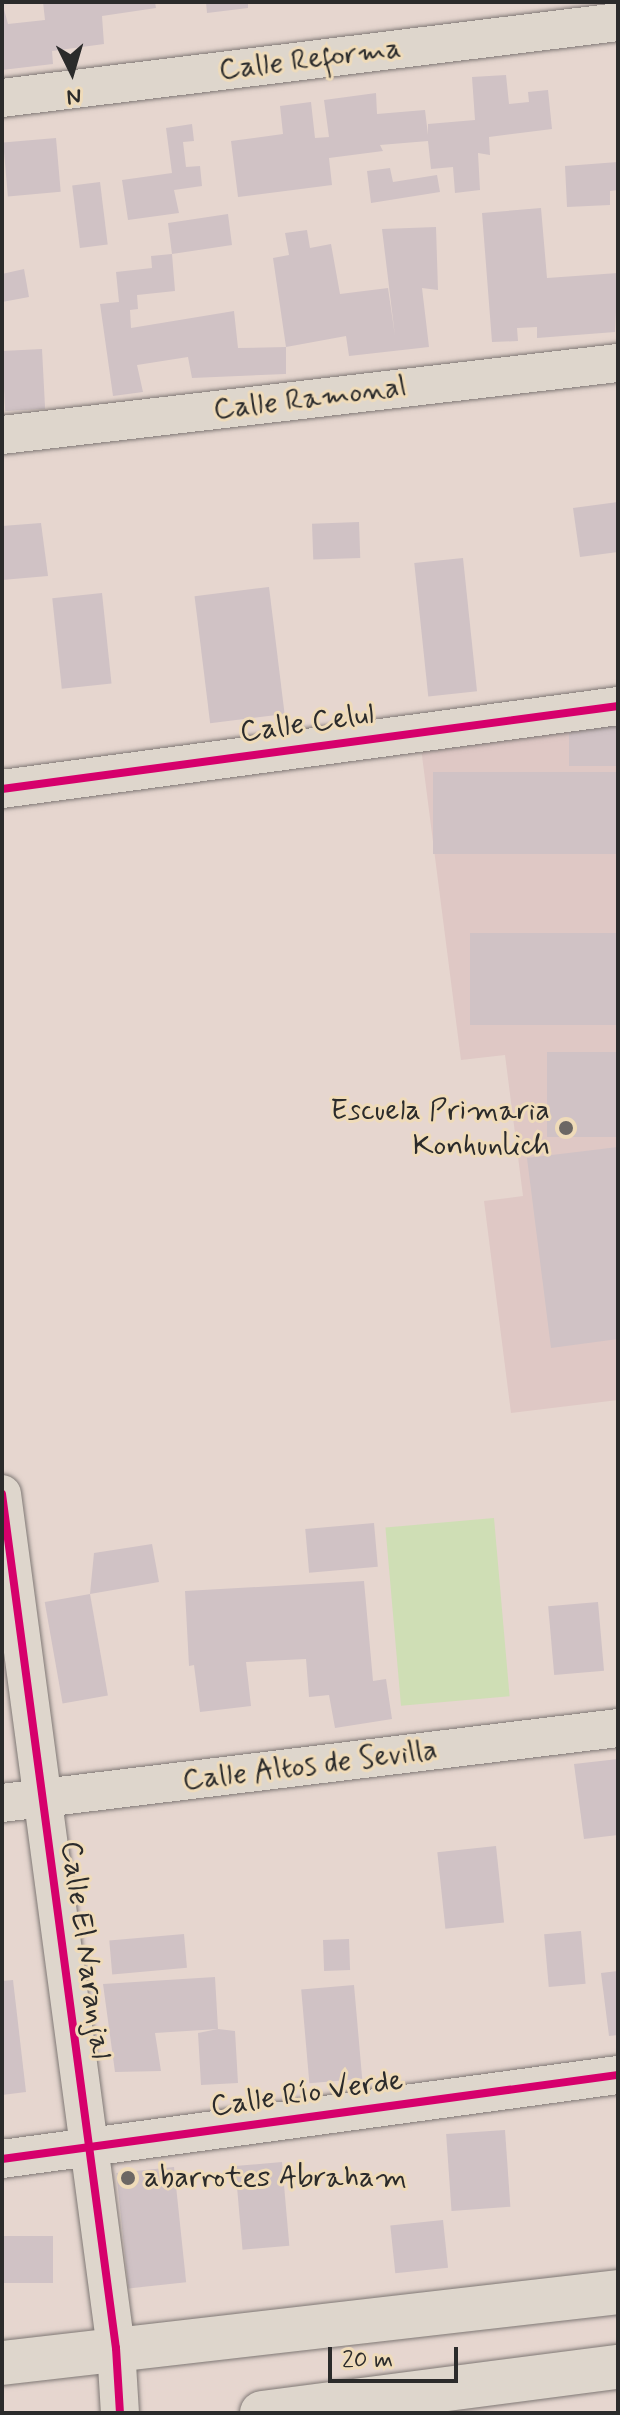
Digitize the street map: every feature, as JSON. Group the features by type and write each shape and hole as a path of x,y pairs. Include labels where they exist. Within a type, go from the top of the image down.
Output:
{"main road":[{"path":"2,2363 618,2292"},
{"path":"262,2413 618,2367"}],"street":[{"name":"Calle Reforma","path":"2,98 618,22"},
{"name":"Calle Ramonal","path":"2,435 618,363"},
{"name":"Calle Celul","path":"2,789 618,706"},
{"name":"Calle El Naranjal","path":"2,1494 40,1798 116,2348 120,2413"},
{"name":"Calle Altos de Sevilla","path":"2,1803 618,1728"},
{"name":"Calle Río Verde","path":"2,2159 618,2075"}],"shaded area":[{"name":"Escuela Primaria Konhunlich","path":"618,723 618,1400 511,1413 484,1201 523,1196 505,1055 461,1060 421,748"}],"green space":[{"path":"494,1518 510,1696 401,1706 385,1527"}],"building":[{"path":"2,2 8,24 45,20 43,2 155,2 156,8 102,16 104,44 52,51 53,64 2,70"},
{"path":"206,2 248,2 248,8 207,13"},
{"path":"506,75 509,104 529,102 528,92 548,90 552,129 489,137 490,155 478,153 480,190 455,193 453,167 431,169 428,141 380,145 383,151 329,158 332,185 238,197 231,141 283,134 280,106 311,102 315,138 329,137 324,100 376,93 377,114 425,110 428,135 428,124 475,120 472,77"},
{"path":"192,124 194,141 183,142 186,167 200,166 202,186 174,190 179,213 128,220 122,180 172,173 166,128"},
{"path":"56,138 61,192 8,196 3,143"},
{"path":"618,162 618,190 610,191 610,205 567,207 565,166"},
{"path":"390,168 393,182 437,175 440,192 371,203 367,171"},
{"path":"100,182 108,245 80,248 72,185"},
{"path":"541,208 547,278 618,273 615,332 537,338 537,327 517,328 518,341 492,342 482,213"},
{"path":"228,214 232,245 172,254 168,223"},
{"path":"436,227 438,290 422,288 429,347 349,356 346,336 286,347 273,258 289,255 285,233 307,230 310,248 331,244 340,294 388,288 395,336 382,229"},
{"path":"172,254 175,291 137,295 138,309 130,310 131,328 234,311 238,348 286,347 286,374 192,378 188,357 137,365 143,392 113,396 100,304 119,302 116,272 152,268 151,256"},
{"path":"24,269 29,297 2,302 2,274"},
{"path":"42,349 45,409 5,411 2,351"},
{"path":"618,502 618,552 580,557 573,508"},
{"path":"359,522 360,558 313,560 312,524"},
{"path":"41,523 48,576 2,580 2,526"},
{"path":"463,558 477,691 428,696 414,563"},
{"path":"269,587 285,714 210,723 195,596"},
{"path":"102,593 112,684 62,689 52,598"},
{"path":"569,725 618,725 618,766 569,766"},
{"path":"433,772 618,772 618,854 433,854"},
{"path":"470,933 618,933 618,1025 470,1025"},
{"path":"547,1052 618,1052 618,1137 547,1137"},
{"path":"618,1147 618,1339 551,1348 527,1158"},
{"path":"374,1523 378,1567 309,1573 305,1529"},
{"path":"152,1544 159,1582 90,1594 94,1553"},
{"path":"364,1581 373,1681 386,1679 392,1719 335,1728 329,1695 309,1697 306,1659 246,1662 251,1706 200,1712 194,1665 189,1666 185,1591"},
{"path":"90,1594 108,1695 63,1703 45,1602"},
{"path":"598,1602 604,1671 554,1675 548,1606"},
{"path":"618,1759 618,1835 584,1839 574,1764"},
{"path":"496,1846 504,1923 445,1929 437,1852"},
{"path":"581,1931 586,1984 549,1987 544,1934"},
{"path":"184,1934 187,1968 112,1974 109,1941"},
{"path":"349,1939 350,1970 324,1971 323,1940"},
{"path":"618,1971 618,2035 609,2036 601,1973"},
{"path":"215,1977 218,2029 155,2033 161,2071 115,2072 103,1984"},
{"path":"13,1980 26,2092 2,2095 2,1981"},
{"path":"354,1985 362,2079 309,2083 301,1990"},
{"path":"218,2029 235,2031 238,2083 201,2085 198,2033"},
{"path":"505,2130 510,2207 452,2211 446,2134"},
{"path":"282,2162 289,2246 242,2250 235,2166"},
{"path":"174,2167 186,2282 128,2288 116,2173"},
{"path":"443,2220 448,2268 395,2273 390,2226"},
{"path":"2,2236 53,2236 53,2283 2,2283"}],"cycle path":[{"path":"2,789 618,706"},
{"path":"2,1494 116,2348 120,2413"},
{"path":"2,2159 618,2075"}],"place":[{"name":"Escuela Primaria Konhunlich","path":"566,1128"},
{"name":"abarrotes Abraham","path":"128,2178"}]}
